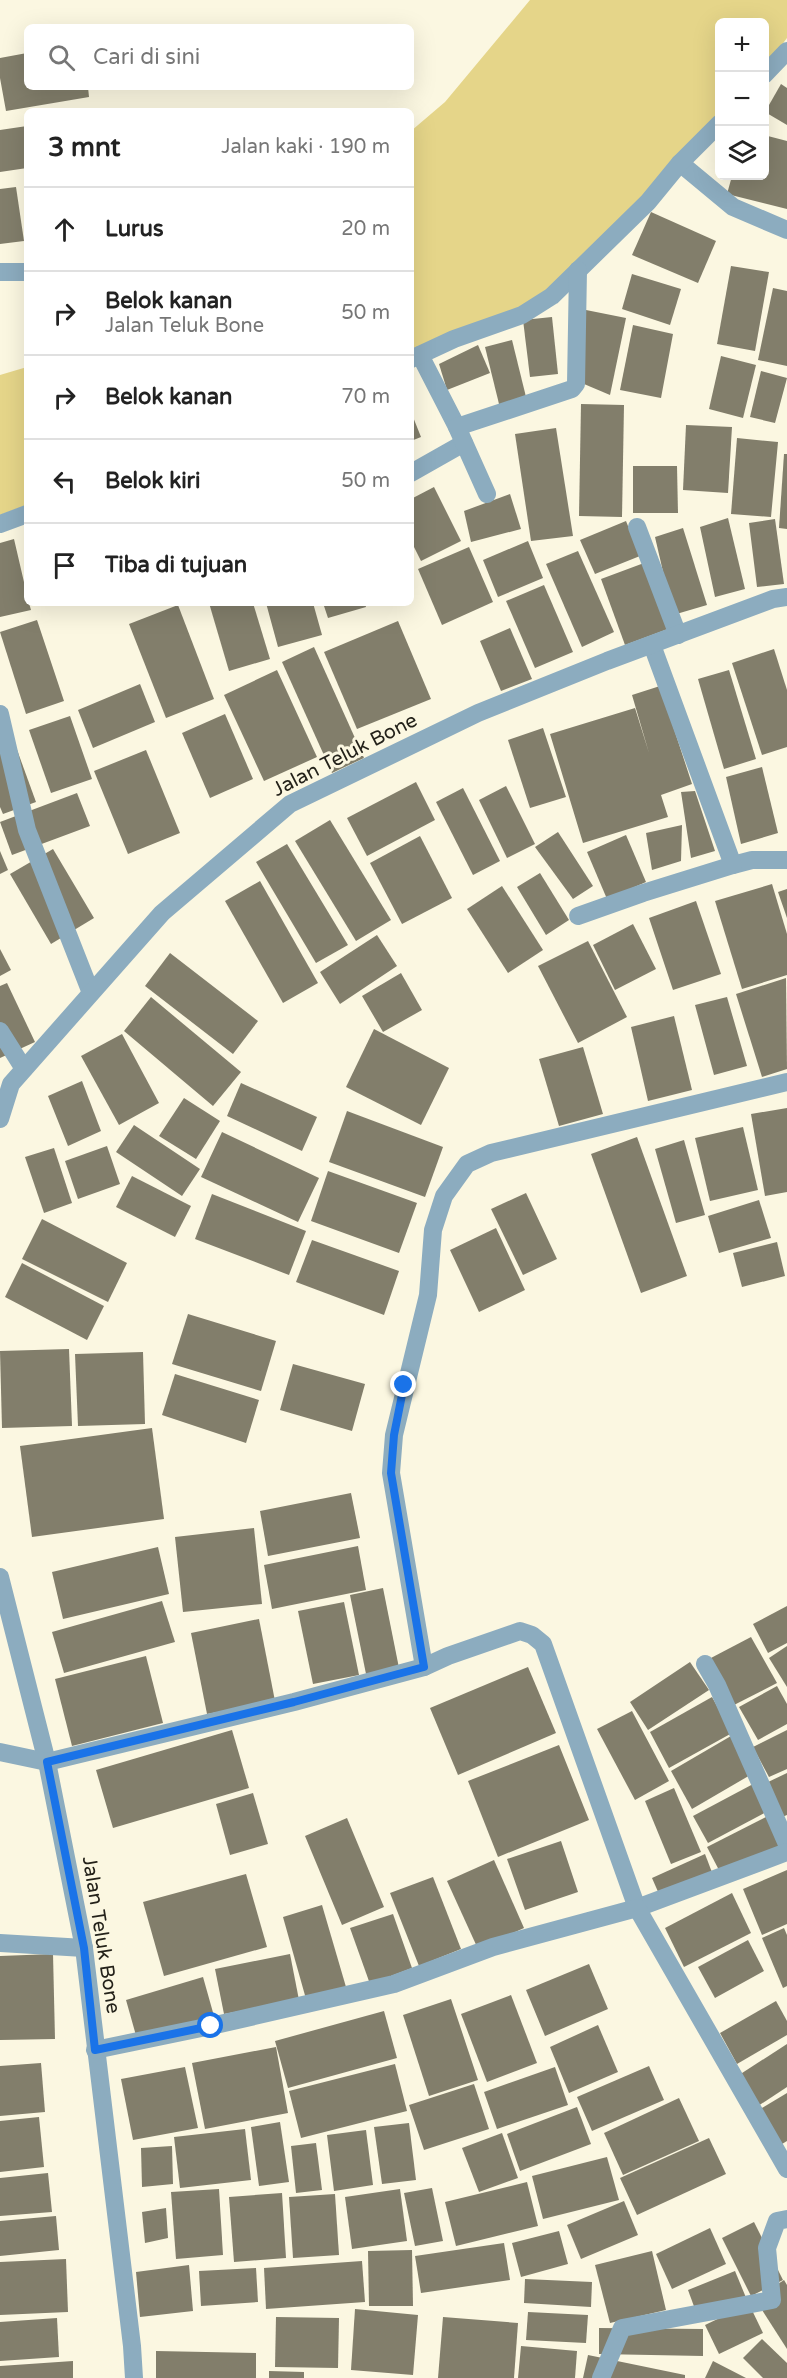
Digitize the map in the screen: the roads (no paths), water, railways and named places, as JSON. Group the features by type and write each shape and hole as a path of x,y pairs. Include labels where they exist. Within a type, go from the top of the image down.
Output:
{"street":[{"path":"768,72 787,51"},
{"path":"487,494 460,435 415,357 454,339 522,315 552,297 648,202 680,163 717,126"},
{"path":"680,163 733,207 787,230"},
{"path":"414,471 460,435 572,389 576,384 578,270"},
{"path":"0,272 24,272"},
{"path":"0,524 24,515"},
{"path":"637,527 678,635"},
{"name":"Jalan Teluk Bone","path":"0,1119 11,1084 162,913 290,804 478,713 773,599 787,597"},
{"path":"652,645 733,865"},
{"path":"0,714 27,831 91,993"},
{"path":"578,916 733,865 752,860 787,860"},
{"path":"0,1031 24,1069"},
{"path":"424,1667 391,1473 394,1435 428,1295 433,1230 444,1196 467,1164 491,1153 787,1082"},
{"name":"Jalan Teluk Bone","path":"0,1577 47,1762 84,1948 131,2334 134,2378"},
{"path":"0,1752 47,1762 283,1705 424,1667 448,1656 520,1631 532,1635 543,1644 637,1908 787,2169"},
{"path":"705,1664 717,1685 787,1844"},
{"path":"95,2050 222,2024 394,1984 493,1947 637,1908 787,1852"},
{"path":"0,1942 84,1948"},
{"path":"602,2378 622,2328 772,2300 767,2248 777,2221 787,2219"}]}
